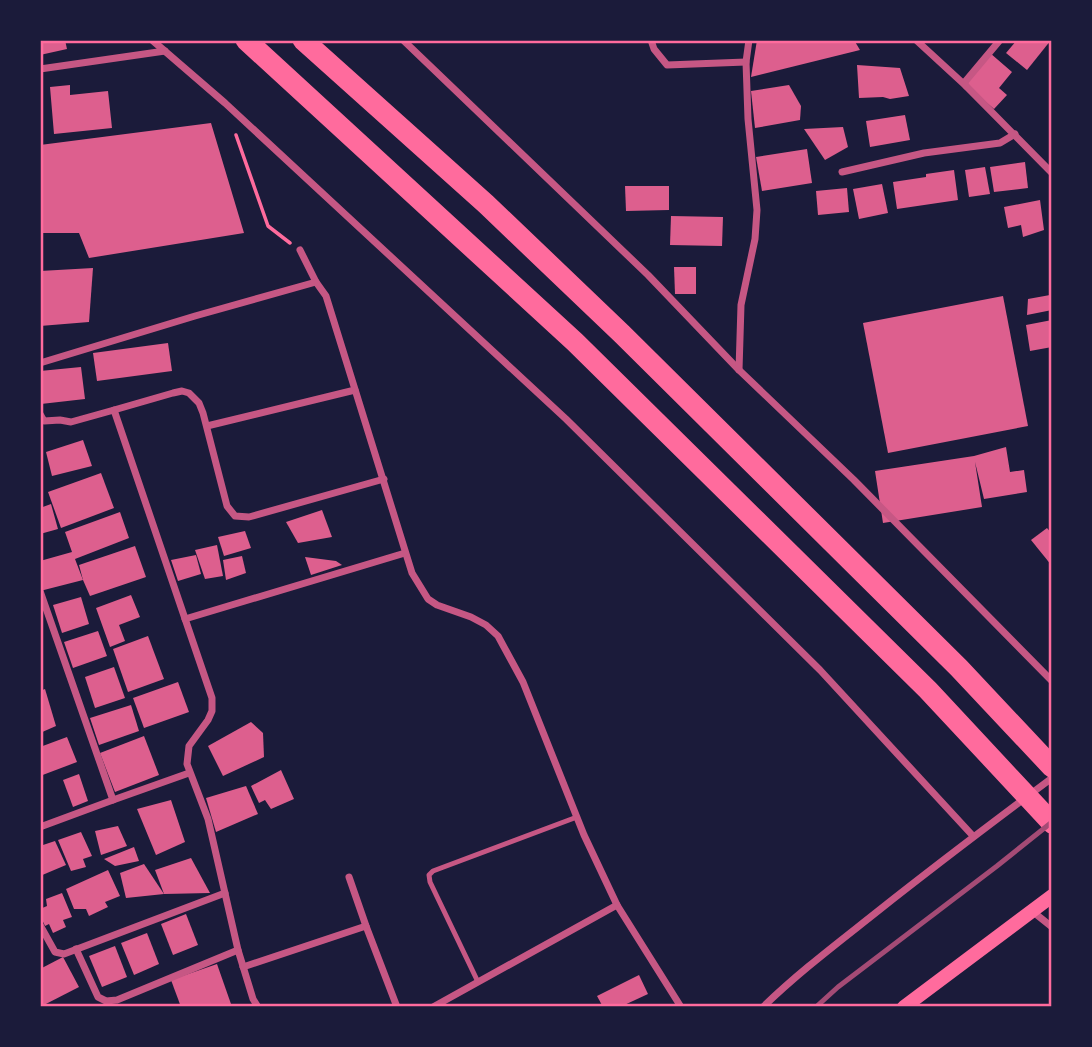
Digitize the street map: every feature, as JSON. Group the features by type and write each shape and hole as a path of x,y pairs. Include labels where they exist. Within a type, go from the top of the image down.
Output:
{"highway":[{"path":"246,40 575,342 928,691 1052,822"},
{"path":"303,40 486,204 622,334 959,668 1052,767"}],"main road":[{"path":"904,1007 1052,896"}],"street":[{"path":"152,40 225,103 566,419 820,670 974,836"},
{"path":"403,40 648,275 739,370 854,480 1052,681"},
{"path":"652,40 654,50 667,65 746,62"},
{"path":"739,370 741,304 755,239 757,210 748,118 746,62 749,40"},
{"path":"916,40 1050,169"},
{"path":"966,86 964,83 1000,40"},
{"path":"40,69 165,51"},
{"path":"842,172 924,153 1000,142 1014,134"},
{"path":"300,250 326,296 412,573 428,598 437,605 471,617 498,636 523,682 577,817 617,905 681,1007"},
{"path":"40,363 316,282"},
{"path":"207,426 355,390"},
{"path":"40,414 44,421 71,422 173,393 190,393 199,403 228,506 235,516 249,517 384,479"},
{"path":"114,410 212,698 212,711 190,746 187,764 208,819 238,950 258,1007"},
{"path":"185,619 405,554"},
{"path":"40,590 113,800"},
{"path":"40,827 190,773"},
{"path":"763,1007 848,935 1052,778"},
{"path":"349,877 397,1007"},
{"path":"40,925 55,952 64,954 225,893"},
{"path":"433,1007 617,905"},
{"path":"1032,911 1052,928"},
{"path":"243,967 366,926"},
{"path":"76,949 98,997 106,1001 117,1000 238,950"}],"lane":[{"path":"478,982 429,875 433,871 577,817"}],"path":[{"path":"225,103 268,226 300,250"}],"building":[{"path":"40,40 65,40 67,49 40,55"},
{"path":"757,40 854,40 860,50 751,77"},
{"path":"1017,40 1051,40 1027,70 1006,53"},
{"path":"990,53 1012,72 999,88 1007,95 994,109 964,83"},
{"path":"857,65 900,68 909,96 890,99 859,98"},
{"path":"70,85 70,95 108,91 112,128 54,134 50,87"},
{"path":"789,85 801,106 800,120 755,128 751,91"},
{"path":"905,115 910,140 870,147 866,121"},
{"path":"211,123 244,233 89,258 79,233 40,233 40,145"},
{"path":"843,127 848,147 825,160 804,129"},
{"path":"807,149 812,183 762,191 756,157"},
{"path":"1025,162 1028,188 994,192 990,167"},
{"path":"985,167 990,194 969,197 965,170"},
{"path":"954,170 958,200 897,209 893,182"},
{"path":"882,184 888,213 859,219 853,189"},
{"path":"625,186 669,186 669,210 626,211"},
{"path":"847,188 849,212 818,215 816,191"},
{"path":"1040,200 1044,230 1023,237 1021,225 1008,228 1004,207"},
{"path":"671,216 723,217 722,246 670,245"},
{"path":"674,267 696,267 696,294 675,294"},
{"path":"93,268 89,322 40,326 40,271"},
{"path":"1050,295 1052,310 1027,315 1028,299"},
{"path":"1003,296 1028,426 888,453 863,323"},
{"path":"1052,320 1052,347 1030,351 1026,325"},
{"path":"168,343 172,371 97,381 93,353"},
{"path":"81,367 85,399 41,404 40,371"},
{"path":"83,440 92,466 52,476 46,452"},
{"path":"1006,447 1010,472 1024,470 1027,492 984,499 975,462 982,507 883,523 875,471 974,456"},
{"path":"101,473 114,508 61,528 48,492"},
{"path":"51,504 58,529 40,534 40,508"},
{"path":"322,510 332,537 298,543 286,522"},
{"path":"120,512 129,538 75,559 83,580 40,591 40,561 72,552 65,532"},
{"path":"1047,528 1052,534 1052,566 1031,540"},
{"path":"245,531 251,548 224,556 218,537"},
{"path":"217,545 223,576 205,579 195,550"},
{"path":"135,546 146,577 90,596 79,565"},
{"path":"196,555 201,574 178,581 171,560"},
{"path":"242,556 246,573 226,580 223,560"},
{"path":"305,557 336,561 342,565 311,575"},
{"path":"131,595 140,617 119,625 125,641 110,647 96,608"},
{"path":"81,597 89,624 62,633 53,605"},
{"path":"98,631 107,656 73,668 64,642"},
{"path":"148,636 164,679 128,692 113,649"},
{"path":"114,667 125,698 95,708 85,677"},
{"path":"178,682 189,712 144,728 133,698"},
{"path":"45,689 56,726 40,733 40,691"},
{"path":"131,705 139,731 99,745 90,718"},
{"path":"251,722 263,733 264,757 223,776 208,746"},
{"path":"144,736 159,775 115,792 100,753"},
{"path":"67,737 77,762 40,776 40,747"},
{"path":"281,770 294,799 271,809 265,800 259,803 251,786"},
{"path":"79,774 88,801 73,807 63,780"},
{"path":"246,786 258,814 216,832 206,798"},
{"path":"171,800 185,842 156,855 137,809"},
{"path":"118,826 127,846 101,855 95,831"},
{"path":"81,832 92,856 83,859 86,867 71,871 58,840"},
{"path":"55,841 66,865 40,876 40,846"},
{"path":"134,847 139,861 115,866 104,859"},
{"path":"191,858 210,893 164,894 155,870"},
{"path":"144,864 164,894 126,898 120,873"},
{"path":"108,870 120,896 105,902 108,907 89,916 86,909 74,909 66,889"},
{"path":"62,893 72,917 63,920 66,927 53,933 49,924 45,926 40,909 47,906 46,899"},
{"path":"186,914 198,945 173,955 161,924"},
{"path":"147,933 159,964 134,975 121,943"},
{"path":"115,946 127,977 102,987 89,956"},
{"path":"63,957 79,987 40,1007 40,969"},
{"path":"217,964 231,1004 224,1007 181,1007 171,980"},
{"path":"639,975 648,994 620,1007 603,1007 597,996"}],"railway":[{"path":"816,1007 838,987 1052,822"}]}
